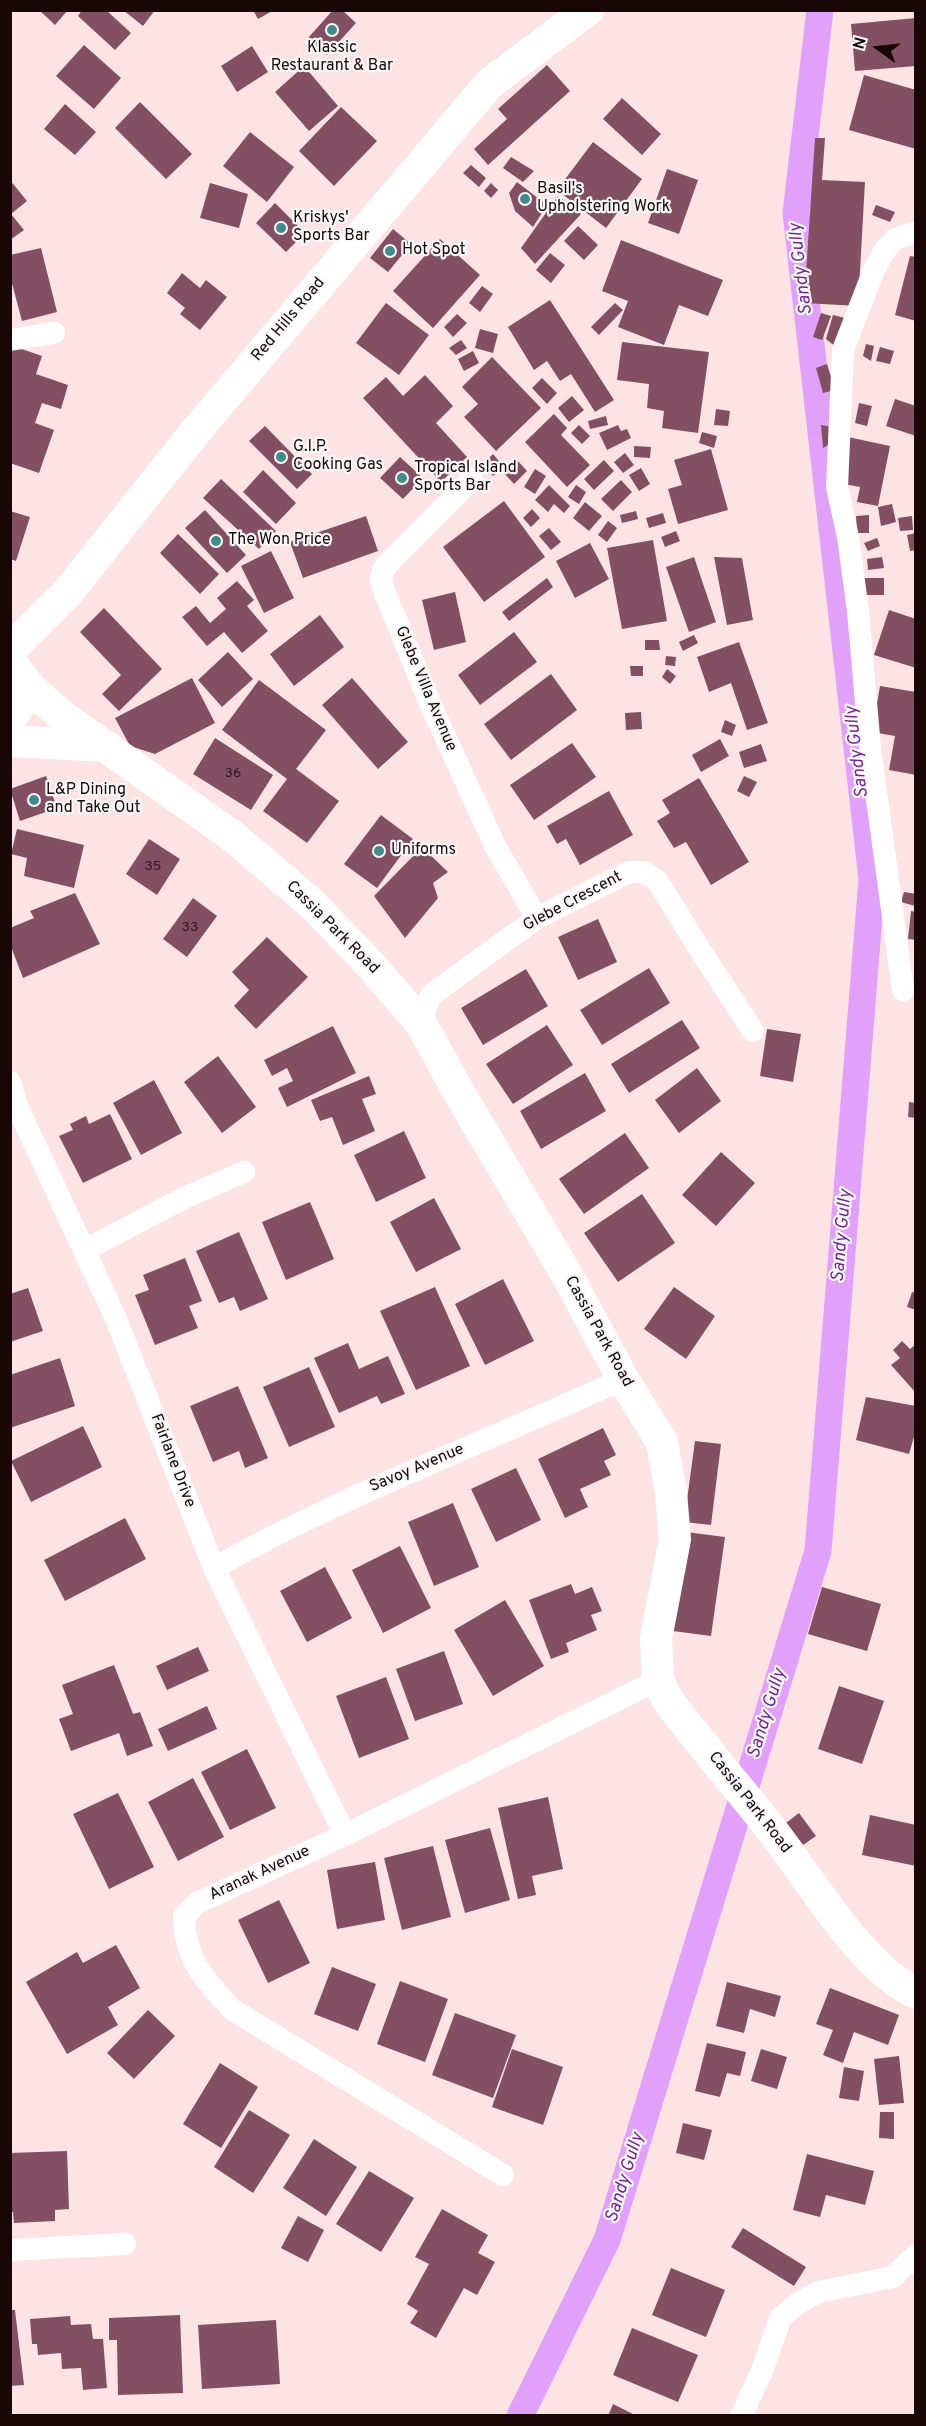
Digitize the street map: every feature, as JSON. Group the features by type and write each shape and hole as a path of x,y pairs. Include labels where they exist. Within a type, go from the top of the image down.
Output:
{"main road":[{"name":"Red Hills Road","path":"10,650 68,592 196,431 490,83 588,10"},
{"name":"Cassia Park Road","path":"10,661 31,689 65,718 231,835 311,903 366,960 420,1022 460,1096 567,1275 623,1378 662,1442 671,1493 675,1539 656,1639 658,1680 669,1702 774,1833 842,1926 874,1963 915,1993"},
{"path":"10,718 31,689"},
{"path":"10,741 106,747"}],"street":[{"path":"903,990 870,748 858,611 848,537 837,487 843,350 874,270 884,251 895,239 915,232"},
{"path":"10,340 54,333"},
{"name":"Glebe Villa Avenue","path":"472,479 384,568 381,578 382,586 430,703 496,848 537,918"},
{"name":"Glebe Crescent","path":"420,1022 431,995 537,918 630,872 643,872 657,880 753,1031"},
{"name":"Fairlane Drive","path":"10,1082 17,1106 116,1319 214,1568 345,1835"},
{"path":"85,1250 184,1198 244,1172"},
{"name":"Savoy Avenue","path":"214,1568 268,1537 400,1475 530,1422 623,1378"},
{"name":"Aranak Avenue","path":"503,2175 233,2010 209,1985 190,1954 184,1938 184,1917 196,1903 345,1835 658,1680"},
{"path":"10,2250 125,2244"},
{"path":"741,2415 762,2372 781,2317 796,2304 818,2292 893,2277 915,2255"}],"building":[{"path":"39,10 68,10 55,25"},
{"path":"82,10 106,10 131,33 115,50 78,16"},
{"path":"123,10 155,10 143,26"},
{"path":"253,10 274,10 258,19"},
{"name":"Klassic Restaurant & Bar","path":"333,10 342,10 356,23 327,55 308,38"},
{"path":"916,18 916,66 855,71 851,24"},
{"path":"84,45 121,78 94,109 56,76"},
{"path":"252,46 268,72 237,92 221,66"},
{"path":"547,65 570,91 488,165 474,149 507,119 498,109"},
{"path":"304,66 338,106 309,131 275,92"},
{"path":"864,75 916,90 916,149 849,130"},
{"path":"622,98 661,134 642,155 603,119"},
{"path":"140,102 192,154 166,179 115,128"},
{"path":"65,104 96,132 75,155 44,129"},
{"path":"341,107 377,141 334,186 299,151"},
{"path":"250,132 294,167 267,202 223,166"},
{"path":"815,138 825,138 822,180 865,182 858,306 804,303"},
{"path":"593,142 642,179 606,228 557,190"},
{"path":"511,157 534,171 523,182 503,168"},
{"path":"471,165 486,178 479,187 463,173"},
{"path":"667,169 698,180 679,234 648,223"},
{"path":"10,180 27,201 11,214 24,230 10,240"},
{"name":"Basil's Upholstering Work","path":"517,182 547,205 533,227 515,211 509,193"},
{"path":"210,183 248,194 239,228 200,218"},
{"path":"491,183 498,190 491,198 484,191"},
{"path":"558,196 581,214 535,264 521,248"},
{"name":"Kriskys' Sports Bar","path":"275,203 305,233 286,252 256,223"},
{"path":"876,205 895,212 890,222 872,215"},
{"path":"578,226 598,245 584,260 564,241"},
{"name":"Hot Spot","path":"393,229 411,244 388,272 370,258"},
{"path":"440,239 480,275 433,328 393,291"},
{"path":"621,240 723,280 708,316 679,305 664,345 618,327 628,301 602,291"},
{"path":"41,248 57,312 22,321 10,276 10,255"},
{"path":"550,253 565,265 551,283 536,270"},
{"path":"910,256 916,257 916,321 895,315"},
{"path":"182,273 200,288 206,280 227,297 200,330 180,314 185,308 167,293"},
{"path":"482,286 493,294 480,312 469,303"},
{"path":"550,300 614,400 595,412 571,374 560,381 547,361 534,370 508,327"},
{"path":"386,303 429,335 399,375 356,343"},
{"path":"615,303 623,310 599,335 591,327"},
{"path":"821,313 831,316 822,340 813,337"},
{"path":"457,314 467,323 453,337 444,327"},
{"path":"833,315 845,318 836,347 826,339"},
{"path":"480,329 498,334 493,353 475,348"},
{"path":"461,340 467,348 456,355 449,348"},
{"path":"622,342 709,352 698,433 662,428 664,411 647,408 649,384 617,380"},
{"path":"866,344 874,346 871,361 863,356"},
{"path":"10,345 42,356 36,374 68,385 61,409 42,403 35,423 54,430 39,473 10,463"},
{"path":"880,347 894,351 890,364 876,361"},
{"path":"473,351 479,363 464,371 458,359"},
{"path":"492,357 541,408 496,451 464,417 478,404 462,387"},
{"path":"827,364 835,390 823,393 816,368"},
{"path":"425,375 453,406 436,423 467,457 441,482 363,398 386,377 403,396"},
{"path":"542,378 557,393 547,404 532,388"},
{"path":"572,396 584,410 569,422 558,408"},
{"path":"895,399 916,406 916,436 886,426"},
{"path":"859,403 872,406 867,426 855,423"},
{"path":"716,409 730,411 728,426 714,425"},
{"path":"554,414 567,428 561,435 590,465 567,487 525,442"},
{"path":"606,416 608,425 590,429 588,421"},
{"path":"579,425 590,436 582,444 571,433"},
{"path":"618,425 621,431 627,429 631,438 607,450 599,433"},
{"path":"821,425 833,427 830,444 823,448"},
{"name":"G.I.P. Cooking Gas","path":"265,426 312,474 297,489 249,441"},
{"path":"702,432 717,436 714,448 699,443"},
{"path":"848,437 890,446 878,506 857,502 860,487 839,483"},
{"path":"634,446 651,447 650,458 634,457"},
{"path":"711,449 728,510 678,524 668,489 682,485 674,460"},
{"path":"625,453 634,465 623,473 614,462"},
{"path":"493,454 504,467 493,476 483,464"},
{"name":"Tropical Island Sports Bar","path":"400,457 423,478 403,499 380,478"},
{"path":"516,459 527,471 514,484 503,472"},
{"path":"604,460 614,471 594,490 584,479"},
{"path":"641,468 650,484 639,491 629,475"},
{"path":"535,469 546,476 535,494 524,487"},
{"path":"263,470 296,503 276,524 243,492"},
{"path":"221,479 276,531 259,549 203,498"},
{"path":"621,480 632,492 613,511 601,499"},
{"path":"549,485 570,506 564,513 554,504 548,512 535,500"},
{"path":"576,485 586,492 579,504 568,497"},
{"path":"504,501 545,557 484,602 443,547"},
{"path":"585,502 602,516 589,531 573,518"},
{"path":"892,504 896,522 881,526 878,507"},
{"path":"532,509 540,518 531,527 523,518"},
{"name":"The Won Price","path":"205,510 246,555 227,573 185,528"},
{"path":"10,511 30,517 16,561 10,559"},
{"path":"636,511 638,519 622,523 620,515"},
{"path":"663,513 666,523 649,528 646,518"},
{"path":"869,515 869,533 857,533 856,516"},
{"path":"366,516 378,551 303,578 290,542"},
{"path":"912,516 913,530 900,531 898,518"},
{"path":"608,521 617,528 607,542 598,535"},
{"path":"549,528 561,542 551,550 539,536"},
{"path":"676,531 680,541 665,547 661,537"},
{"path":"916,533 916,550 910,551 907,535"},
{"path":"178,534 219,574 200,594 160,553"},
{"path":"877,538 880,546 868,551 864,543"},
{"path":"653,540 667,621 622,629 607,548"},
{"path":"590,543 609,579 575,598 556,561"},
{"path":"271,551 294,598 264,613 241,566"},
{"path":"694,557 716,622 689,632 666,567"},
{"path":"714,557 742,558 753,620 727,625"},
{"path":"882,557 884,568 868,570 867,559"},
{"path":"547,578 553,587 509,621 502,612"},
{"path":"861,578 884,578 884,595 862,595"},
{"path":"237,581 254,600 247,606 268,631 242,653 224,632 207,646 182,617 196,606 210,623 226,609 217,598"},
{"path":"455,592 466,642 434,650 422,600"},
{"path":"104,608 162,669 119,711 102,694 121,675 80,632"},
{"path":"889,610 916,619 916,668 874,655"},
{"path":"320,615 344,647 294,686 270,654"},
{"path":"514,632 537,662 480,705 458,675"},
{"path":"694,635 698,643 683,651 679,642"},
{"path":"645,640 659,640 660,650 645,650"},
{"path":"739,642 768,723 747,730 731,683 709,692 697,657"},
{"path":"228,652 253,679 222,707 198,680"},
{"path":"666,656 676,657 675,666 665,665"},
{"path":"630,666 643,666 643,676 631,676"},
{"path":"667,669 676,676 670,684 662,677"},
{"path":"551,674 577,710 511,760 484,724"},
{"path":"192,678 215,723 155,754 130,746 115,718"},
{"path":"352,678 408,742 378,769 322,705"},
{"path":"259,680 326,730 296,769 339,801 307,843 263,811 287,779 222,730"},
{"path":"880,686 916,692 916,775 889,770 895,736 872,732"},
{"path":"641,712 642,729 626,730 625,713"},
{"path":"725,720 736,725 732,736 721,732"},
{"path":"215,738 273,775 251,810 193,774"},
{"path":"720,739 729,756 701,772 692,755"},
{"path":"572,743 596,777 534,820 510,785"},
{"path":"761,744 767,761 744,768 739,752"},
{"name":"L&P Dining and Take Out","path":"46,776 57,808 20,821 10,789"},
{"path":"744,776 757,782 749,797 737,791"},
{"path":"699,778 749,862 711,885 686,842 674,848 657,821 670,813 662,800"},
{"path":"609,791 633,835 580,865 566,839 557,844 547,826"},
{"name":"Uniforms","path":"381,815 413,839 377,888 344,864"},
{"path":"17,829 84,845 74,888 24,876 27,858 11,854"},
{"path":"149,839 180,859 157,895 126,874"},
{"path":"422,847 448,872 433,883 438,898 405,938 374,896"},
{"path":"904,892 916,894 915,906 901,902"},
{"path":"75,893 100,944 23,978 10,944 10,928 34,918 30,911"},
{"path":"193,898 217,916 187,957 163,939"},
{"path":"911,911 916,912 916,940 908,939"},
{"path":"598,919 617,962 578,980 558,937"},
{"path":"267,937 308,977 256,1029 234,1006 249,990 232,972"},
{"path":"649,968 670,1003 602,1045 580,1010"},
{"path":"526,969 548,1006 483,1045 461,1008"},
{"path":"682,1020 700,1048 629,1093 611,1064"},
{"path":"547,1025 573,1065 513,1104 486,1064"},
{"path":"333,1026 356,1073 287,1107 278,1088 293,1081 287,1068 272,1076 264,1060"},
{"path":"767,1029 801,1034 793,1082 760,1076"},
{"path":"218,1056 256,1107 222,1133 184,1082"},
{"path":"697,1068 721,1101 679,1133 655,1100"},
{"path":"585,1073 606,1111 541,1149 520,1111"},
{"path":"369,1076 376,1094 362,1099 375,1131 343,1145 332,1117 320,1121 311,1100"},
{"path":"154,1080 182,1133 141,1155 113,1103"},
{"path":"909,1102 916,1103 916,1118 908,1117"},
{"path":"110,1114 132,1159 83,1183 59,1136 73,1130 70,1124 86,1116 89,1124"},
{"path":"404,1131 426,1178 376,1202 354,1155"},
{"path":"625,1133 649,1168 584,1214 559,1179"},
{"path":"721,1152 755,1183 716,1226 682,1195"},
{"path":"642,1194 675,1243 618,1282 584,1233"},
{"path":"434,1198 461,1249 416,1272 390,1222"},
{"path":"310,1202 334,1259 286,1280 262,1222"},
{"path":"239,1232 268,1299 240,1311 234,1297 219,1303 196,1251"},
{"path":"185,1258 202,1301 189,1306 198,1328 155,1345 135,1295 149,1290 143,1275"},
{"path":"503,1279 534,1341 485,1365 455,1304"},
{"path":"435,1287 470,1366 416,1390 380,1311"},
{"path":"674,1287 715,1316 686,1359 644,1329"},
{"path":"28,1288 43,1331 10,1342 10,1294"},
{"path":"912,1292 916,1293 916,1310 907,1307"},
{"path":"902,1341 910,1349 916,1344 916,1393 891,1365 900,1358 893,1350"},
{"path":"348,1343 359,1369 388,1356 405,1394 381,1404 377,1396 339,1413 314,1358"},
{"path":"60,1358 75,1406 10,1428 10,1375"},
{"path":"309,1367 335,1427 289,1447 263,1387"},
{"path":"238,1386 268,1458 245,1468 239,1451 213,1462 190,1406"},
{"path":"866,1397 916,1406 916,1430 909,1454 856,1440"},
{"path":"83,1426 102,1467 31,1502 11,1461"},
{"path":"603,1428 616,1455 604,1461 611,1475 580,1489 588,1507 565,1518 538,1459"},
{"path":"695,1441 721,1444 711,1525 684,1522"},
{"path":"516,1468 541,1520 496,1542 471,1489"},
{"path":"453,1503 479,1567 434,1586 408,1522"},
{"path":"125,1518 146,1559 65,1601 44,1560"},
{"path":"686,1532 725,1537 711,1636 673,1631"},
{"path":"400,1546 431,1608 383,1633 352,1570"},
{"path":"325,1567 352,1618 307,1642 280,1591"},
{"path":"571,1584 575,1594 592,1587 602,1611 591,1615 597,1630 566,1643 569,1652 551,1659 529,1600"},
{"path":"822,1587 881,1604 867,1651 808,1634"},
{"path":"505,1600 544,1666 493,1696 454,1630"},
{"path":"198,1647 209,1671 167,1690 156,1666"},
{"path":"444,1651 463,1704 415,1721 396,1669"},
{"path":"114,1665 133,1714 140,1712 153,1746 127,1756 119,1733 71,1751 59,1719 73,1714 62,1685"},
{"path":"386,1677 409,1739 359,1758 336,1696"},
{"path":"839,1686 884,1701 862,1764 818,1749"},
{"path":"207,1706 217,1729 168,1751 158,1729"},
{"path":"247,1749 276,1808 230,1830 201,1772"},
{"path":"193,1778 224,1837 178,1861 148,1802"},
{"path":"118,1793 154,1867 109,1889 73,1814"},
{"path":"548,1797 563,1869 532,1876 536,1895 518,1899 498,1808"},
{"path":"799,1813 816,1836 803,1845 786,1823"},
{"path":"870,1815 916,1825 916,1866 862,1855"},
{"path":"490,1828 510,1900 465,1913 445,1840"},
{"path":"433,1846 451,1917 402,1930 384,1858"},
{"path":"375,1862 385,1920 337,1929 327,1870"},
{"path":"279,1900 310,1963 268,1983 238,1920"},
{"path":"116,1945 140,1988 108,2007 118,2025 67,2054 26,1982 77,1952 83,1963"},
{"path":"332,1967 376,1984 358,2031 314,2014"},
{"path":"400,1981 448,1999 425,2062 377,2044"},
{"path":"727,1982 781,1996 775,2017 750,2009 744,2033 716,2026"},
{"path":"830,1988 899,2015 888,2045 854,2032 843,2063 823,2055 833,2030 816,2024"},
{"path":"148,2010 175,2036 134,2079 107,2053"},
{"path":"455,2013 516,2035 493,2098 432,2075"},
{"path":"707,2043 746,2052 740,2076 727,2073 720,2097 695,2091"},
{"path":"512,2049 563,2067 543,2125 492,2107"},
{"path":"761,2049 787,2057 777,2089 751,2081"},
{"path":"899,2056 904,2103 879,2105 874,2059"},
{"path":"220,2063 258,2087 221,2148 183,2124"},
{"path":"844,2067 864,2071 859,2101 839,2098"},
{"path":"249,2110 290,2135 253,2193 214,2167"},
{"path":"880,2112 894,2112 894,2139 879,2138"},
{"path":"683,2123 712,2130 704,2160 676,2153"},
{"path":"314,2139 357,2167 326,2216 283,2188"},
{"path":"67,2151 69,2209 55,2210 55,2221 14,2223 13,2212 10,2212 10,2153"},
{"path":"807,2154 874,2171 865,2205 826,2195 820,2217 793,2210"},
{"path":"369,2171 414,2198 381,2252 336,2224"},
{"path":"442,2209 488,2235 478,2253 495,2262 477,2295 464,2288 436,2338 410,2323 418,2311 407,2304 429,2264 415,2257"},
{"path":"298,2216 324,2230 308,2262 281,2248"},
{"path":"743,2228 806,2267 794,2286 731,2247"},
{"path":"671,2268 725,2290 706,2337 652,2315"},
{"path":"10,2310 15,2310 24,2385 10,2386"},
{"path":"180,2315 183,2393 118,2395 117,2340 109,2340 109,2318"},
{"path":"70,2316 71,2325 91,2324 93,2339 103,2339 107,2388 83,2390 81,2368 62,2369 61,2353 38,2355 37,2344 32,2344 30,2319"},
{"path":"276,2320 280,2384 202,2389 198,2325"},
{"path":"632,2328 698,2355 678,2402 613,2375"},
{"path":"613,2404 637,2416 608,2416"}],"waterway":[{"name":"Sandy Gully","path":"520,2416 607,2240 818,1551 872,879 796,213 820,10"}],"place":[{"name":"Klassic Restaurant & Bar","path":"332,30"},
{"name":"Basil's Upholstering Work","path":"525,199"},
{"name":"Kriskys' Sports Bar","path":"281,228"},
{"name":"Hot Spot","path":"390,251"},
{"name":"G.I.P. Cooking Gas","path":"281,457"},
{"name":"Tropical Island Sports Bar","path":"402,478"},
{"name":"The Won Price","path":"216,541"},
{"name":"L&P Dining and Take Out","path":"34,800"},
{"name":"Uniforms","path":"379,851"}]}
